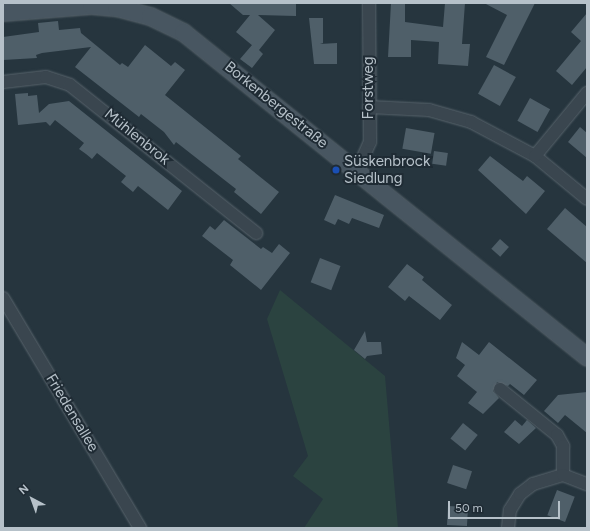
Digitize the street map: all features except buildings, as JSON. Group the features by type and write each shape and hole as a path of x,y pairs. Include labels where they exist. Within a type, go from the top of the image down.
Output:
{"street":[{"name":"Forstweg","path":"358,171 370,142 369,3"},
{"name":"Borkenbergestraße","path":"3,12 91,4 130,10 183,32 358,171 587,357"},
{"name":"Mühlenbrok","path":"3,82 46,77 70,85 256,233"},
{"path":"535,156 587,93"},
{"path":"369,107 429,110 471,122 535,156 587,200"},
{"name":"Friedensallee","path":"3,298 140,528"},
{"path":"500,389 556,435 563,446 563,476"},
{"path":"508,528 510,510 520,494 533,484 563,476 587,484"}],"green space":[{"path":"280,290 385,376 398,528 304,528 323,499 293,476 308,456 267,319"}],"place":[{"name":"Süskenbrock Siedlung","path":"336,170"}]}
